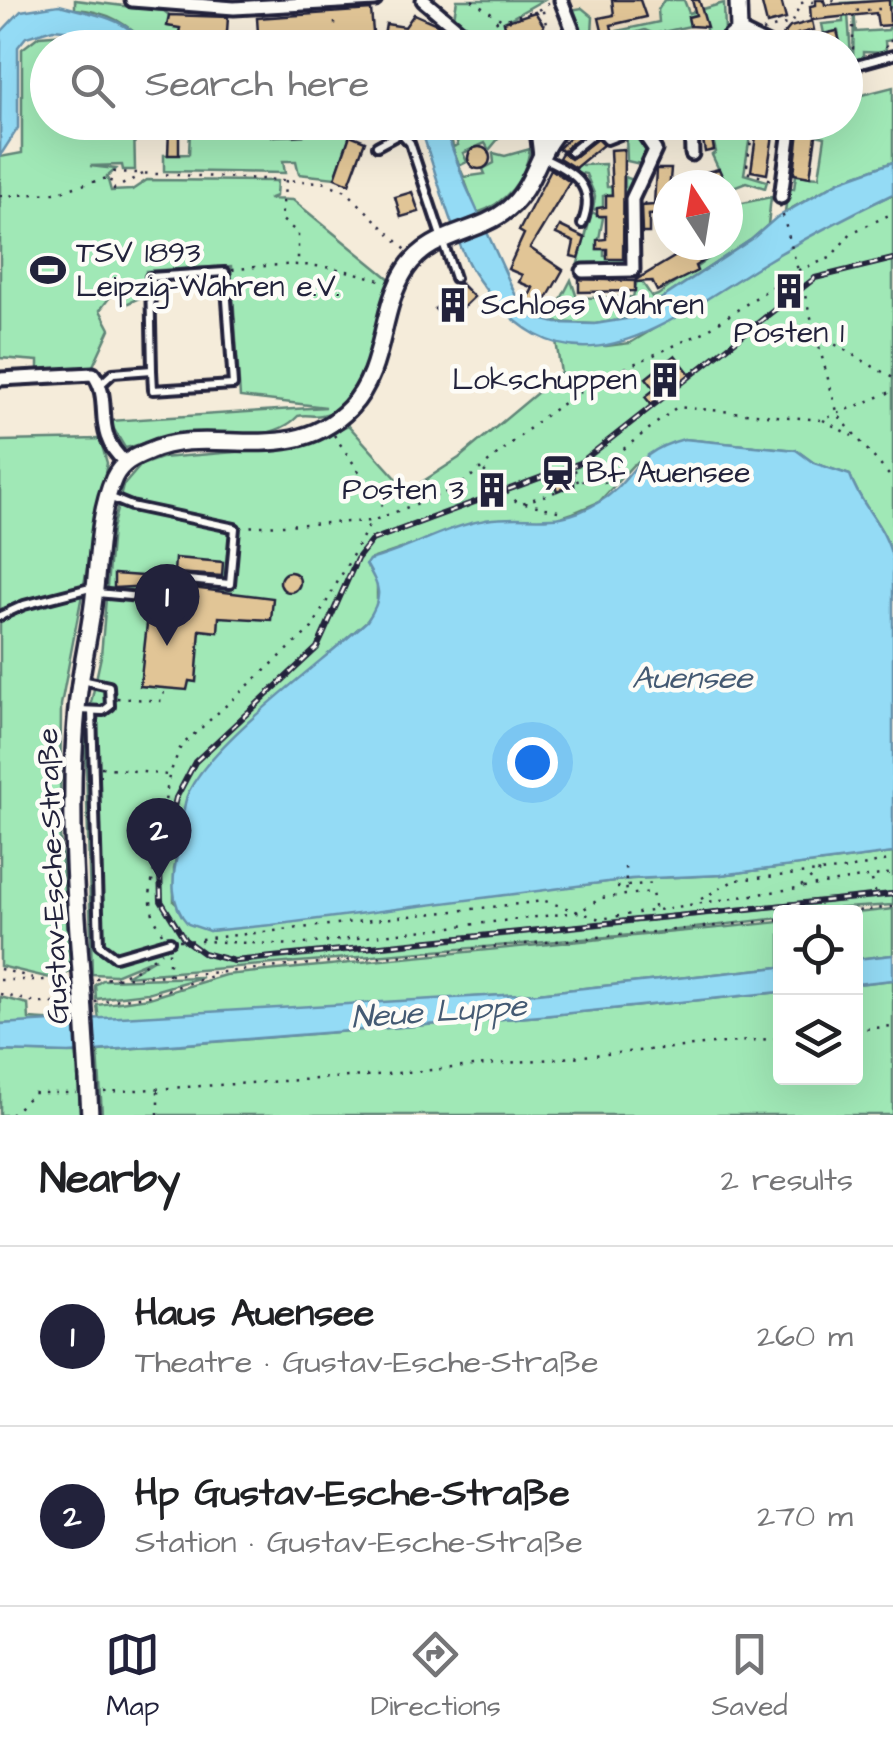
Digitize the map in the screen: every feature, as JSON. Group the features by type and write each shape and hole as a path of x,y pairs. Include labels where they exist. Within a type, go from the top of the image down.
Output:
{"main road":[{"path":"738,0 739,30"},
{"path":"126,462 154,448 270,442 301,437 328,426 353,405 372,374 398,285 414,258 448,235 484,221 515,202 551,140"},
{"name":"Gustav-Esche-Straße","path":"90,1115 74,793 85,710 80,680 108,496 126,462"}],"street":[{"path":"132,0 234,8 375,0"},
{"path":"423,0 459,30"},
{"path":"561,0 573,30"},
{"path":"538,140 540,156"},
{"path":"583,271 633,270 632,204 634,192 654,157 650,140"},
{"path":"691,140 692,154"},
{"path":"780,203 789,140"},
{"path":"0,379 90,373 96,376 103,432 113,452 126,462"}],"lane":[{"path":"863,63 890,56"},
{"path":"377,146 389,140"},
{"path":"407,140 448,235 455,278"},
{"path":"571,152 586,140"},
{"path":"540,156 585,186 590,199 582,224"},
{"path":"225,272 233,385 152,390 152,370 150,277 225,272"},
{"path":"99,386 112,373 152,370"},
{"path":"0,616 24,605 95,590 140,598 140,590 176,592 177,579 230,584 235,528 130,506 108,496"},
{"path":"80,680 106,684 110,698 107,710 85,710 93,767 98,945 108,956 116,956 170,942"}],"path":[{"path":"472,0 496,20 502,30"},
{"path":"496,20 522,16 552,0"},
{"path":"795,0 800,4 835,0"},
{"path":"766,30 794,22 800,4"},
{"path":"542,6 548,30"},
{"path":"851,30 852,11 892,8 893,33"},
{"path":"335,22 335,30"},
{"path":"890,56 886,41 893,41"},
{"path":"624,140 624,152"},
{"path":"753,140 750,176 772,180"},
{"path":"0,196 54,192 108,178 114,172 323,182 346,191 414,258"},
{"path":"108,178 114,189 143,174"},
{"path":"286,178 281,219 298,233 298,262"},
{"path":"632,204 653,202"},
{"path":"780,203 790,251 838,415 893,480"},
{"path":"246,527 372,520 430,500 483,470 547,414 587,388 704,332 796,271 830,258 851,232 893,213"},
{"path":"225,272 298,262 341,267 398,285"},
{"path":"814,332 893,378"},
{"path":"524,503 579,484 677,407 822,420 865,399 893,391"},
{"path":"822,420 854,437"},
{"path":"328,426 388,513"},
{"path":"579,484 574,471 595,466 606,487"},
{"path":"483,470 524,503 558,511"},
{"path":"169,976 170,942 152,915 153,876 169,776 181,746 312,628 328,607 346,560 372,520"},
{"path":"110,698 163,701 164,688"},
{"path":"93,767 149,770 169,776"},
{"path":"194,940 545,901 600,919 656,913 685,909 735,880 818,872 893,859"},
{"path":"625,867 627,895"},
{"path":"800,887 818,872"},
{"path":"698,901 893,873"},
{"path":"153,876 158,880"},
{"path":"871,878 876,895"},
{"path":"617,887 656,883"},
{"path":"180,940 297,945 579,912 601,898 652,892 656,913"},
{"path":"863,910 893,907"},
{"path":"98,978 224,972 773,921"},
{"path":"116,978 150,962 170,942"},
{"path":"0,970 44,981"},
{"path":"0,994 40,1003 148,996 224,972"},
{"path":"0,980 67,980"},
{"path":"863,1029 893,1026"},
{"path":"12,1115 33,1094 88,1086 158,1090 606,1056 773,1039"},
{"path":"158,1090 158,1115"}],"shaded area":[{"path":"568,0 724,0 725,7 641,30 577,30"}],"green space":[{"path":"75,0 164,11 169,15 168,26 180,30 131,30 117,20 75,9"},
{"path":"457,0 543,0 504,22 507,30 469,30 454,17"},
{"path":"664,0 684,0 689,13 724,3 725,30 706,30 702,13 688,17 690,26 672,30 622,30 659,22 658,10"},
{"path":"893,0 893,7 856,9 848,14 849,30 823,30 822,24 843,22 842,3"},
{"path":"582,8 593,17 592,30 577,30 570,10"},
{"path":"891,25 892,40 885,41 886,53 863,52 863,32 888,30"},
{"path":"30,43 30,140 134,140 135,170 123,170 122,165 90,166 116,169 107,177 111,191 132,190 147,180 277,181 276,196 268,199 293,200 391,280 378,338 363,379 339,408 322,415 298,416 286,426 255,435 170,436 125,448 109,421 326,407 240,397 231,266 146,271 146,295 126,304 121,294 113,293 100,310 110,329 92,368 38,372 38,361 0,358 0,157 22,153 22,49"},
{"path":"893,87 893,162 840,181 785,212 788,188 794,189 796,175 819,177 825,140 863,140 863,95"},
{"path":"190,140 349,140 335,178 299,174 296,161 283,161 285,173 164,171 164,155 189,154"},
{"path":"449,140 453,147 458,145 456,140 497,140 489,150 485,143 463,153 467,162 459,166"},
{"path":"626,140 644,140 652,150 645,165 627,161"},
{"path":"713,140 749,140 744,174 767,181 765,188 743,183 743,170 719,170 712,155 716,152"},
{"path":"530,149 524,171 512,190 477,213 460,169 464,177 485,174 483,169 494,163 493,153 505,156"},
{"path":"575,157 582,165 605,164 607,187 625,187 625,177 636,181 628,208 623,208 623,191 603,196 603,207 593,210 595,196 586,174 576,172"},
{"path":"893,194 893,561 884,536 850,475 814,463 796,450 684,439 633,465 599,502 573,513 549,521 486,520 369,560 368,568 377,578 377,607 367,621 285,692 187,796 174,869 174,902 209,931 631,879 721,875 893,853 893,892 230,961 773,908 773,919 644,934 126,976 156,958 115,975 92,974 85,731 101,656 112,529 123,486 141,465 161,458 284,448 312,442 348,425 408,491 459,458 561,373 556,341 606,346 630,343 828,224"},
{"path":"771,197 768,225 743,245 743,203"},
{"path":"592,212 603,218 597,249 604,249 604,256 623,259 623,245 629,244 625,266 598,263 577,267"},
{"path":"706,260 720,260 632,318 595,324 549,322 571,280 577,298 633,297 638,276 652,297"},
{"path":"100,439 107,463 61,705 60,836 71,972 50,978 0,966 0,441"},
{"path":"893,896 893,905 863,907 805,905"},
{"path":"893,909 893,955 863,958 863,912"},
{"path":"773,923 773,968 538,993 99,1021 97,1005 149,998 225,975"},
{"path":"202,977 147,993 96,999 95,985 103,980"},
{"path":"893,980 893,1115 102,1115 98,1051 541,1016 773,993 773,1085 863,1085 863,983"},
{"path":"0,997 28,1004 29,1019 75,1022 0,1024"},
{"path":"0,1051 77,1053 80,1115 0,1115"}],"water":[{"path":"59,5 98,15 131,30 30,30 30,36 18,47 18,128 0,156 1,32 21,11"},
{"path":"424,140 449,140 521,307 533,317 556,323 595,324 632,318 720,260 743,260 743,245 776,218 840,181 893,162 893,194 792,246 684,313 612,344 577,347 542,338 508,314 466,259"},
{"name":"Auensee","path":"684,439 796,450 814,463 850,475 884,536 893,561 893,853 721,875 631,879 272,925 209,931 188,924 175,899 174,880 189,791 202,770 245,725 367,621 378,592 366,564 369,560 471,523 502,518 556,518 584,510 611,494 643,459"},
{"path":"893,955 893,980 863,983 863,958"},
{"name":"Neue Luppe","path":"773,968 773,993 541,1016 69,1053 0,1051 0,1024 538,993"}],"building":[{"path":"612,0 640,0 646,17 602,30 599,18 614,15"},
{"path":"692,0 699,0 707,27 690,26 688,17 696,15"},
{"path":"761,0 781,0 786,19 767,24"},
{"path":"816,0 824,0 825,5 889,0 890,25 878,26 876,13 811,20 810,6 816,5"},
{"path":"371,10 373,30 258,30 257,18"},
{"path":"535,12 544,26 541,30 506,30 504,22"},
{"path":"414,14 444,30 385,30 386,24 405,27"},
{"path":"169,15 228,17 227,30 180,30 167,26"},
{"path":"812,21 814,30 788,30"},
{"path":"169,140 179,140 179,155 168,155"},
{"path":"348,140 365,141 349,184 335,178"},
{"path":"567,140 576,140 564,154 571,159 596,140 603,145 575,168 559,158 563,151 558,149"},
{"path":"703,140 712,140 714,150 705,152"},
{"path":"755,140 772,140 767,174 751,171"},
{"path":"798,140 815,140 810,177 794,174"},
{"path":"479,147 487,150 487,166 479,169 471,166 468,158 471,150"},
{"path":"624,149 623,259 607,259 607,249 597,249 597,240 606,239 606,216 597,216 597,208 606,207 606,195 612,195 610,150"},
{"path":"551,169 570,182 530,248 563,270 542,307 527,300 533,288 519,282 522,275 508,269 524,234 519,231"},
{"path":"412,192 419,212 401,217 395,197"},
{"path":"653,205 649,233 642,233 641,206"},
{"path":"560,226 585,238 579,258 571,256 574,242 556,234"},
{"path":"669,260 705,260 695,266 697,271 657,291 652,281 635,282 635,291 579,292 579,279 634,281"},
{"name":"Schloss Wahren","path":"460,283 474,297 448,322 435,309"},
{"name":"Lokschuppen","path":"675,355 690,374 651,404 645,397 655,389 646,378"},
{"path":"573,471 574,484 557,491 553,479"},
{"path":"175,558 223,562 222,576 174,573"},
{"path":"286,572 294,572 300,582 294,592 286,592 280,586 280,578"},
{"path":"114,574 169,578 169,585 114,588"},
{"path":"184,587 273,598 271,620 219,617 218,632 200,630 196,682 189,681 187,690 140,686 148,615 152,615 154,598 183,599"}],"railway":[{"path":"893,259 815,278 580,463 372,540 357,559 317,648 195,762 176,798 160,868 161,901 185,940 203,953 234,961 893,894"}],"place":[{"name":"TSV 1893 Leipzig-Wahren e.V.","path":"48,270"},
{"name":"Posten 1","path":"789,291"},
{"name":"Schloss Wahren","path":"453,305"},
{"name":"Lokschuppen","path":"665,380"},
{"name":"Bf Auensee","path":"558,473"},
{"name":"Posten 3","path":"492,490"},
{"name":"Haus Auensee","path":"167,646"},
{"name":"Hp Gustav-Esche-Straße","path":"159,880"}]}
